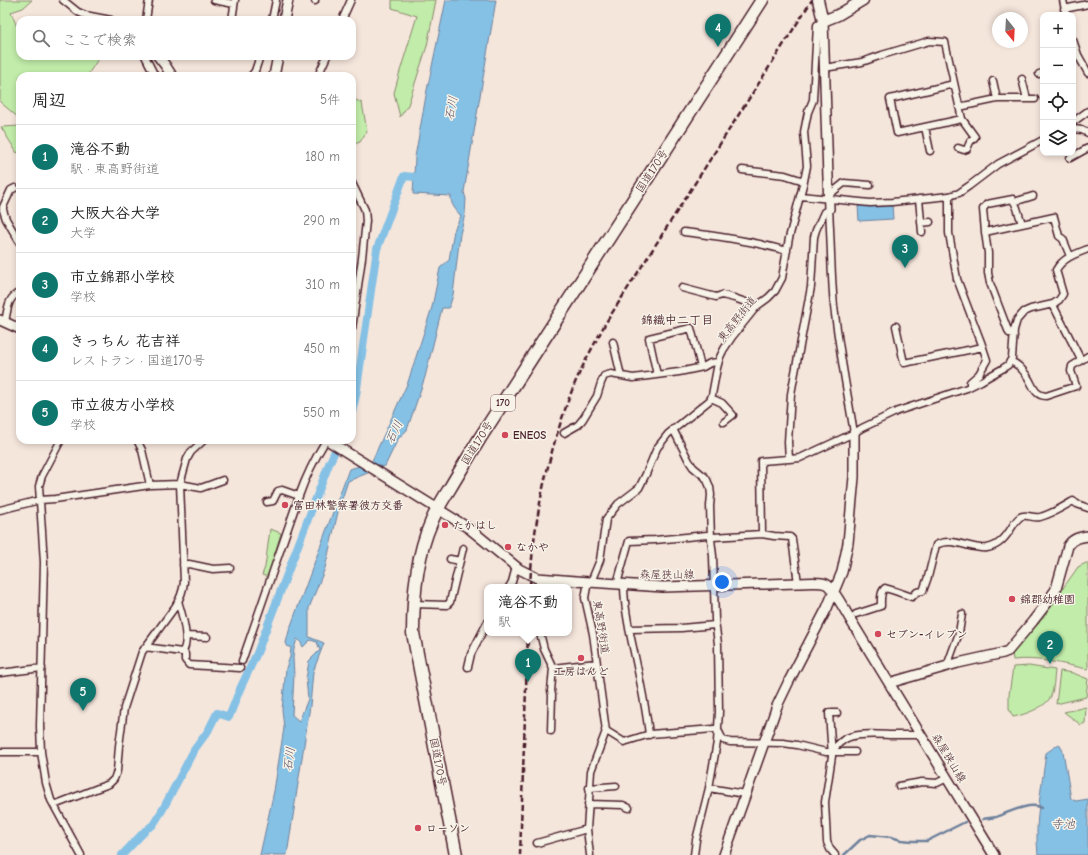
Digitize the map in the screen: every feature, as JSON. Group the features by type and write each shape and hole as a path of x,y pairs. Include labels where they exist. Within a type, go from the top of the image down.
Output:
{"highway":[{"name":"国道170号","path":"456,855 413,633 413,604 418,566 421,550 430,523 480,438 762,0"}],"main road":[{"path":"818,0 823,21 838,15 863,0"}],"street":[{"path":"63,0 78,12 90,16"},
{"path":"147,16 149,0"},
{"path":"214,0 234,2 232,16"},
{"path":"273,16 276,0"},
{"path":"285,16 288,0"},
{"path":"344,16 351,0"},
{"path":"1063,0 1065,12 1088,4"},
{"path":"724,855 777,706 834,592 842,572 848,543 854,477 854,433 840,354 834,307 829,209 823,21"},
{"name":"東高野街道","path":"590,855 588,804 591,771 605,730 593,634 585,598 587,587 600,560 606,519 618,504 639,488 657,448 663,440 673,429 710,400 720,357 732,337 757,306 768,298 780,283 807,166 804,132 808,112 813,100 817,25 823,21"},
{"path":"824,68 862,62 882,54 930,41 945,42 962,119 975,136 967,149 964,150 958,148"},
{"path":"1076,57 1088,73"},
{"path":"147,60 153,72"},
{"path":"162,60 170,72"},
{"path":"254,72 259,60"},
{"path":"275,72 277,60"},
{"path":"320,72 325,60"},
{"path":"1022,79 1027,99"},
{"path":"994,81 997,99"},
{"path":"954,84 890,99 898,133 962,119"},
{"path":"959,107 997,99 1035,99"},
{"path":"1076,120 1088,111"},
{"path":"925,127 930,151"},
{"path":"1076,129 1088,133"},
{"path":"800,196 829,197 870,203 949,196 959,193 998,164 1040,142"},
{"path":"1070,158 1087,150"},
{"path":"742,170 785,175 804,181"},
{"path":"829,197 844,183 870,185"},
{"path":"15,188 11,190 3,210 6,219 16,236"},
{"path":"356,191 365,210 366,221 356,300"},
{"path":"949,196 949,233 957,279 987,360 978,374 970,382 970,386"},
{"path":"1014,202 1033,196"},
{"path":"919,199 922,232"},
{"path":"1014,336 1009,333 990,283 983,209 987,204 1013,199 1022,224"},
{"path":"789,459 788,442 791,394 811,287 814,237 824,212 829,209"},
{"path":"985,232 1054,217 1059,236 1063,239 1070,256"},
{"path":"921,223 930,222"},
{"path":"684,232 714,235 787,251"},
{"path":"762,534 761,461 800,458 898,411 970,386 1002,369 1008,365 1012,358 1017,320 1024,312 1031,309 1053,305 1059,300 1063,294 1056,270 1059,265 1070,256 1088,249"},
{"path":"682,288 716,297 722,295 757,306"},
{"path":"16,294 12,297 10,301 3,321 16,328"},
{"path":"1053,305 1080,360"},
{"path":"896,326 904,364 983,347"},
{"path":"657,375 649,338 692,328 701,367"},
{"path":"613,342 621,376"},
{"path":"1010,361 1017,364 1041,396 1046,396 1076,386 1071,371 1072,366 1088,356"},
{"path":"564,433 578,425 583,419 597,396 604,376 611,374 632,378 657,375 678,372 718,362"},
{"path":"711,398 722,403 733,415 724,422"},
{"path":"673,429 688,461 705,477 710,488 711,496 710,506 713,585 715,625 718,644 719,712 717,742 709,788 696,840 694,855"},
{"path":"59,444 42,476 39,486 44,562 40,726 41,752 46,783 51,800 81,855"},
{"path":"139,444 142,450 150,485"},
{"path":"54,805 109,784 114,780 117,771 124,708 142,652 178,601 183,591 184,582 180,484 187,459 196,444"},
{"path":"242,661 298,496 316,457 324,444"},
{"name":"森屋狭山線","path":"333,444 470,529 516,567 531,575 539,582 589,582 663,587 798,583 826,584 834,592 994,855"},
{"path":"1,507 40,500 150,485 180,484 201,488 223,480"},
{"path":"267,502 273,501 278,491 282,490 298,496"},
{"path":"856,614 881,606 881,595 885,588 912,596 917,592 923,591 936,544 951,542 986,548 998,544 1020,517 1039,517 1062,508 1073,501 1088,508"},
{"path":"649,735 647,713 629,629 624,596 620,584 629,541 707,535 762,534 790,537 792,539 798,583"},
{"path":"889,683 947,666 1008,651 1047,603 1056,588 1068,546 1071,541 1088,536"},
{"path":"413,604 447,605 450,602 463,548"},
{"path":"450,559 460,561"},
{"path":"183,565 189,564 213,570 230,568"},
{"path":"511,584 516,567"},
{"path":"178,601 186,636 186,644 183,651 185,654 185,660 189,665 240,668"},
{"path":"947,666 959,633 962,614"},
{"path":"629,629 681,628 715,625"},
{"path":"468,667 471,654 484,629"},
{"path":"186,636 207,637"},
{"path":"541,636 544,649 553,668 551,691 551,731"},
{"path":"145,647 183,651"},
{"path":"553,668 596,663"},
{"path":"0,673 42,668"},
{"path":"829,713 831,760 825,802 827,842 835,855"},
{"path":"822,714 837,713"},
{"path":"718,729 723,740 730,742 797,745 826,752 855,752"},
{"path":"605,730 624,742 649,735 718,729"},
{"path":"831,752 840,742 848,737 856,735 921,735"},
{"path":"0,752 41,752"},
{"path":"899,786 922,782 937,783 947,778"},
{"path":"589,788 616,786"},
{"path":"709,788 745,794"},
{"path":"588,804 623,805 629,808"},
{"path":"537,843 588,829"}],"green space":[{"path":"0,0 32,0 23,8 11,12 16,24 16,60 97,60 90,72 16,72 16,116 0,102"},
{"path":"392,0 436,0 427,46 408,105 400,117 394,93 417,16 392,8"},
{"path":"356,100 362,103 367,131 360,142 356,144"},
{"path":"16,126 16,151 1,127"},
{"path":"270,529 281,533 268,577 262,575 265,567"},
{"path":"1088,563 1088,668 1032,659 1013,660 1012,653 1037,625 1078,567"},
{"path":"1029,666 1055,670 1052,693 1049,700 1045,704 1029,712 1013,717 1009,709 1009,695 1013,667"},
{"path":"1060,671 1073,673 1088,679 1086,697 1056,704"},
{"path":"1086,707 1085,723 1081,725 1064,712"}],"water":[{"name":"石川","path":"446,0 496,0 464,192 466,199 465,214 460,234 453,295 449,308 442,308 425,377 407,430 398,439 385,466 348,481 339,508 325,568 309,608 309,637 324,643 313,672 310,706 287,855 260,855 274,791 284,728 282,710 286,668 290,657 291,647 288,647 286,643 289,631 349,469 371,463 408,382 432,307 440,268 449,260 454,230 461,216 452,204 451,196 413,194 415,157 427,90","holes":["297,639 303,647 310,640 317,642 320,650 309,661 306,679 308,699 299,721 292,715 294,675 293,658"]},
{"path":"892,203 893,219 859,221 858,206"},
{"name":"寺池","path":"1059,744 1063,751 1071,799 1076,801 1088,799 1088,855 1038,855 1038,817 1046,753"}],"waterway":[{"path":"356,395 377,249 404,176 425,178"},
{"path":"150,827 153,825 163,809 194,750 208,731 217,713 229,717 257,653 329,464 338,444"},
{"path":"983,819 996,817 1026,807 1037,806 1042,808"},
{"path":"844,855 860,840 870,835 891,837 901,840 927,841 965,822"},
{"path":"122,855 145,831"}],"railway":[{"path":"530,584 534,537 543,488 555,440 575,384 583,367 605,324 812,0"},
{"path":"520,855 528,636"}],"place":[{"name":"きっちん 花吉祥","path":"718,47"},
{"name":"市立錦郡小学校","path":"905,268"},
{"name":"ENEOS","path":"505,435"},
{"name":"富田林警察署彼方交番","path":"285,505"},
{"name":"たかはし","path":"445,525"},
{"name":"なかや","path":"508,547"},
{"name":"錦郡幼稚園","path":"1012,599"},
{"name":"セブン-イレブン","path":"878,634"},
{"name":"工房はんど","path":"581,658"},
{"name":"大阪大谷大学","path":"1050,664"},
{"name":"滝谷不動","path":"528,682"},
{"name":"市立彼方小学校","path":"83,711"},
{"name":"ローソン","path":"418,828"}],"district":[{"name":"錦織中二丁目","path":"677,320"}]}
